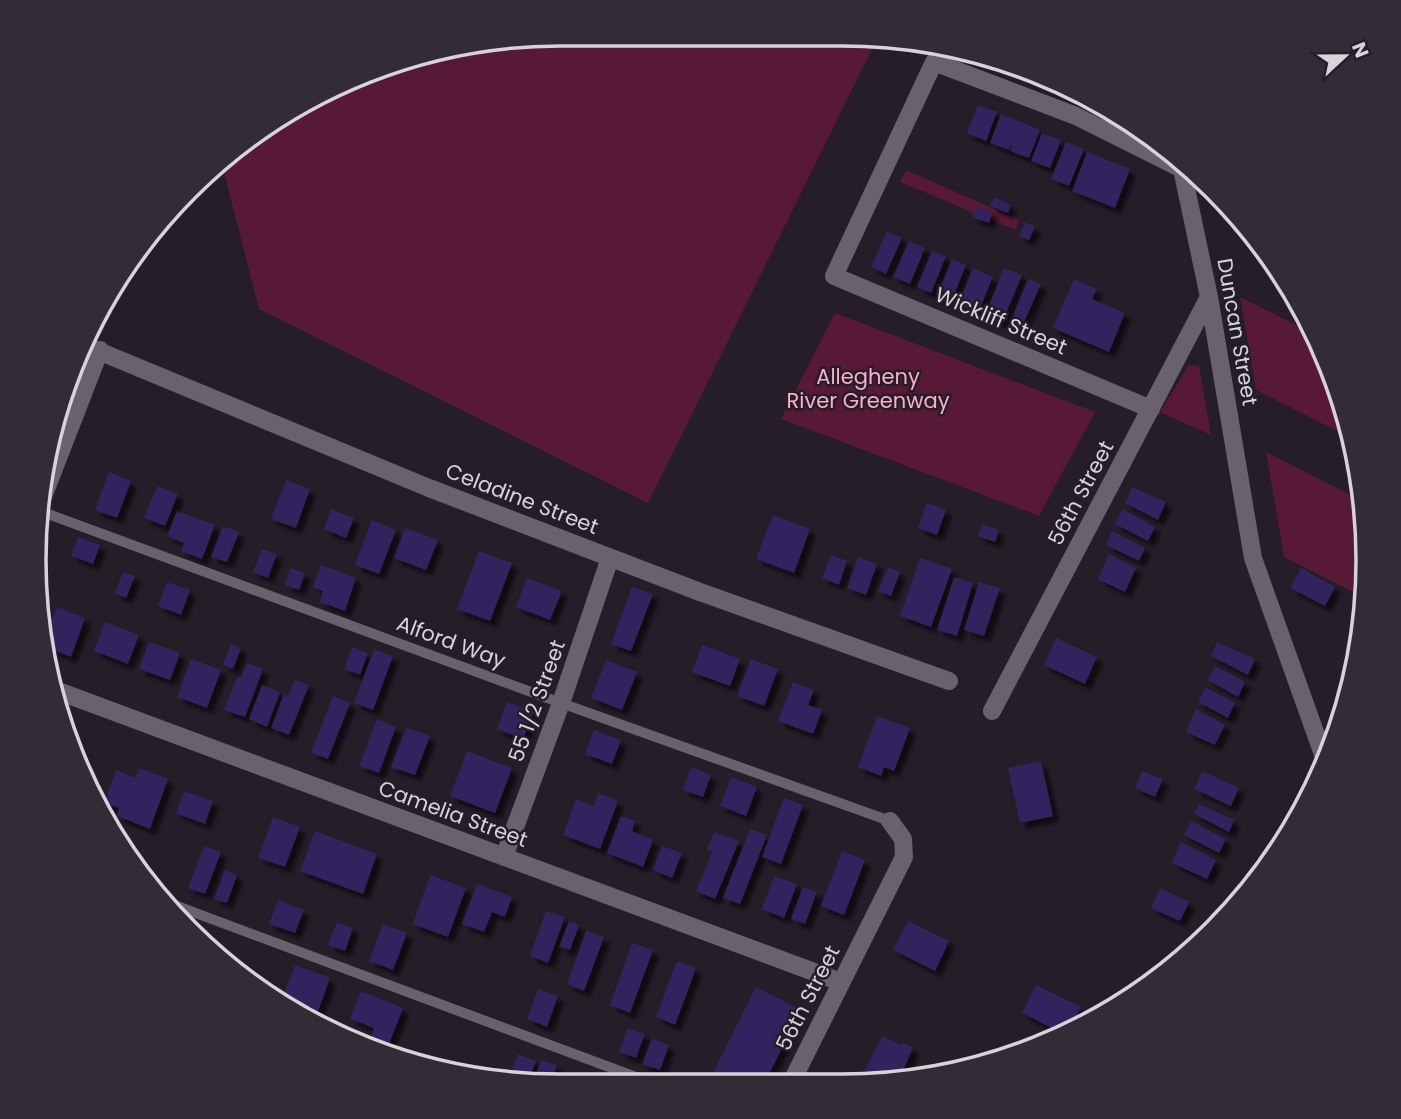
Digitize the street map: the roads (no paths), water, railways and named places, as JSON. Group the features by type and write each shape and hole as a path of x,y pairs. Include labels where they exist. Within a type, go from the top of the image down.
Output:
{"street":[{"name":"Wickliff Street","path":"934,62 834,276 1151,409"},
{"name":"Duncan Street","path":"934,62 1076,117 1164,160"},
{"name":"Duncan Street","path":"1184,176 1209,297 1253,558 1320,746"},
{"name":"56th Street","path":"992,711 1209,297"},
{"name":"Celadine Street","path":"92,347 429,488 700,592 949,681"},
{"path":"55,460 91,349"},
{"name":"55 1/2 Street","path":"504,858 561,703 610,558"},
{"name":"Camelia Street","path":"63,693 841,982"},
{"name":"56th Street","path":"795,1074 904,858 903,839 890,821"}],"lane":[{"name":"Alford Way","path":"48,514 890,821"},
{"path":"182,908 628,1074"}],"park label":[{"name":"Allegheny River Greenway","path":"868,389"}]}
